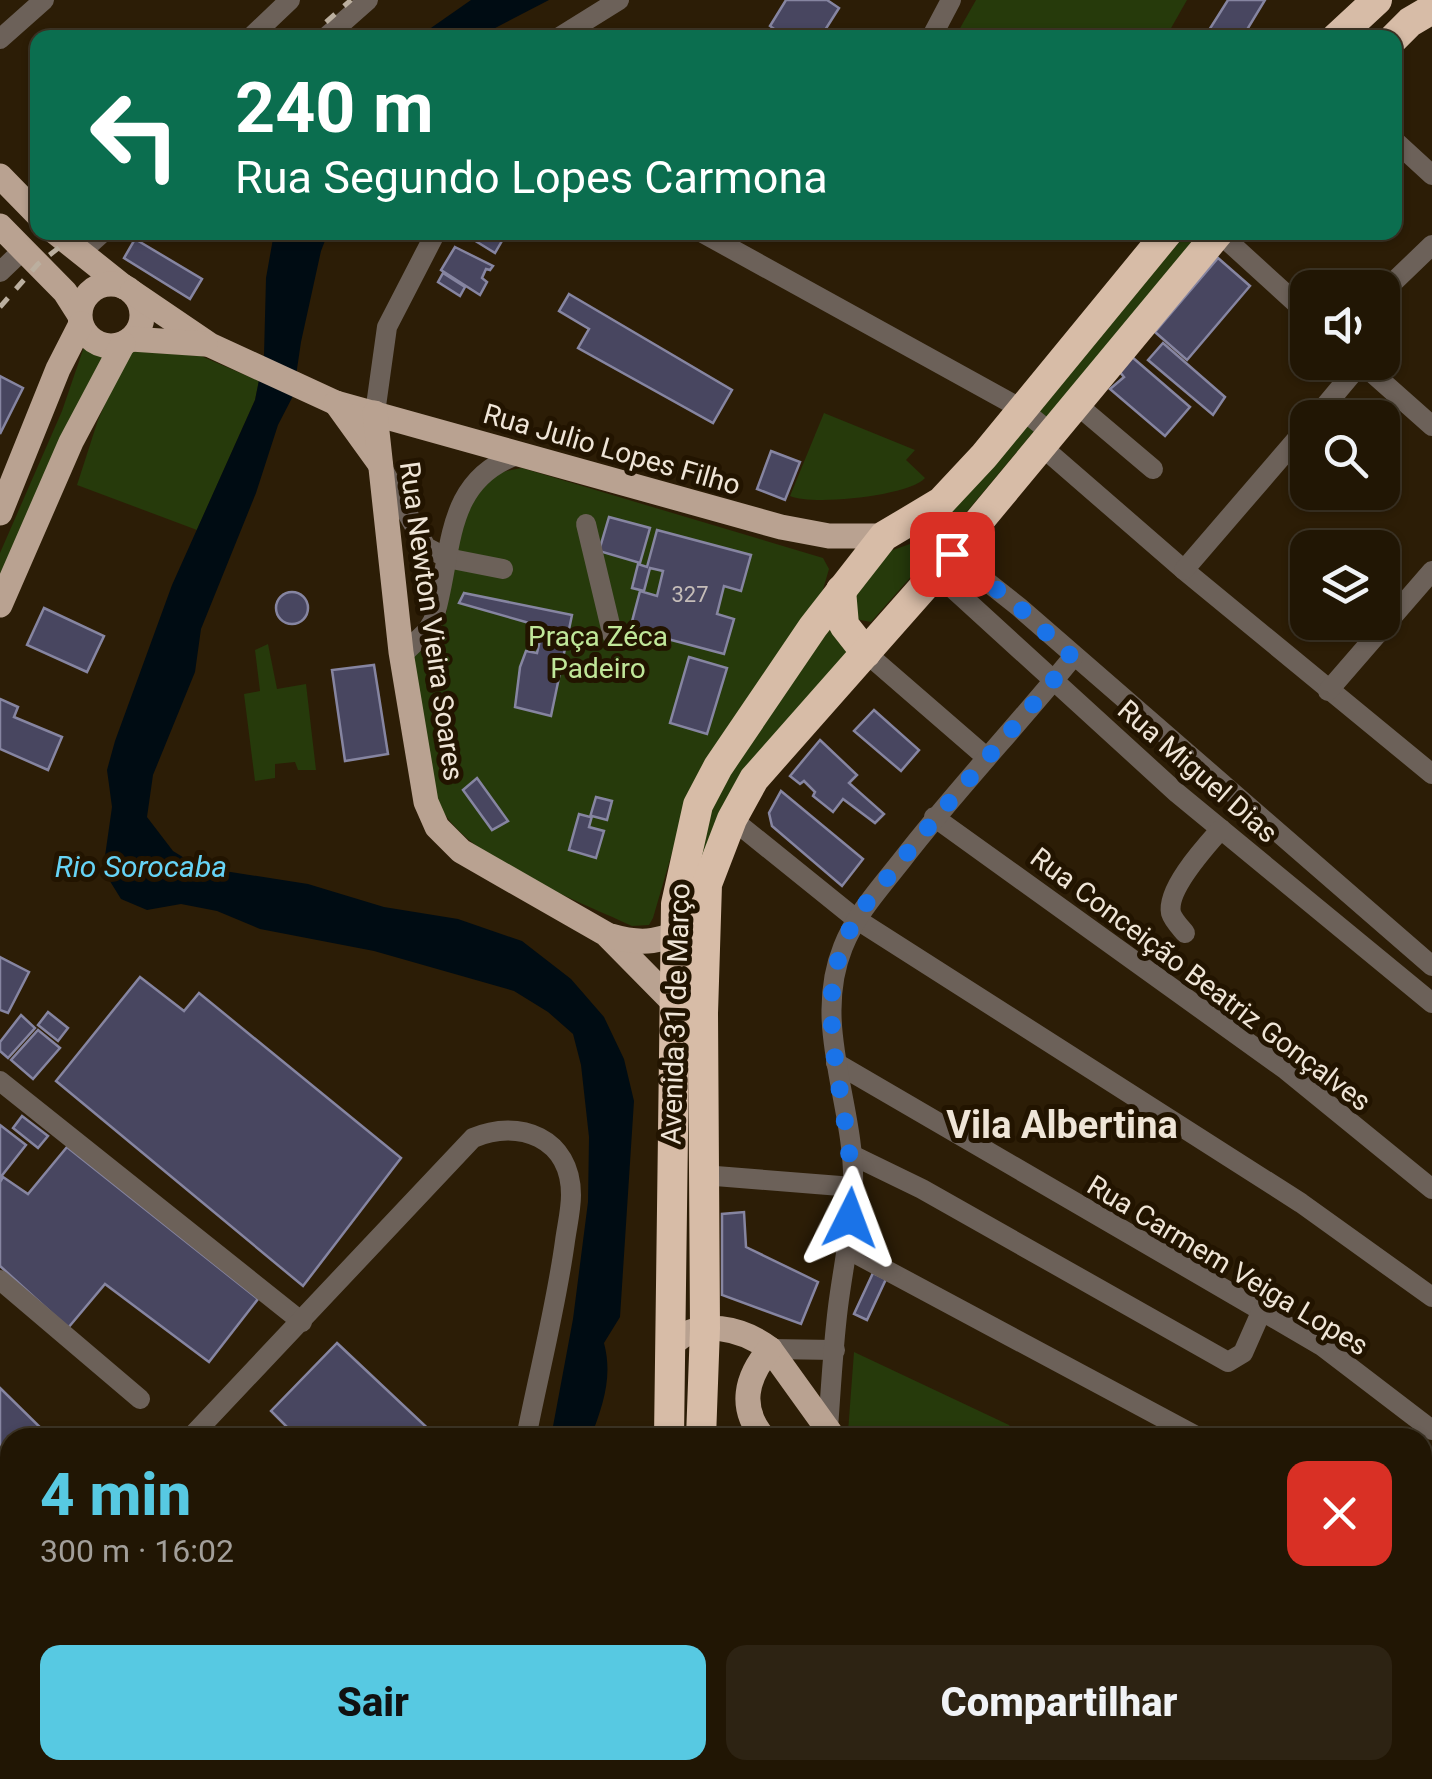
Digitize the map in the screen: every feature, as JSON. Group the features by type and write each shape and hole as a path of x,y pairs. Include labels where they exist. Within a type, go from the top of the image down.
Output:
{"highway":[{"path":"1345,30 1377,0"},
{"path":"1392,30 1394,0"},
{"path":"1402,31 1432,9"},
{"name":"Avenida 31 de Março","path":"669,1428 676,904 698,805 729,750 841,590 884,536 941,502 984,456 1161,240"},
{"name":"Avenida 31 de Março","path":"701,1428 706,911 708,884 732,819 754,780 944,563 1213,240"},
{"path":"884,536 905,533 922,537 944,563"},
{"path":"841,590 844,625 866,653"}],"main road":[{"path":"0,176 30,207"},
{"path":"0,226 66,292 85,334 102,345 127,341 218,348"},
{"path":"29,255 41,240"},
{"path":"65,240 128,290 218,348"},
{"path":"0,512 80,319 86,295 94,288 114,284 128,290 142,311 138,330 127,341 72,442 0,604"},
{"name":"Rua Julio Lopes Filho","path":"218,348 332,401 518,455 781,528 829,536 884,536"},
{"path":"332,401 381,464"},
{"name":"Rua Newton Vieira Soares","path":"375,414 402,655 426,802 437,827 461,851 606,934"},
{"path":"606,934 643,943 675,935 706,911"},
{"path":"606,934 673,1002"},
{"path":"672,1343 684,1332 705,1328 742,1332 770,1349 826,1428"},
{"path":"755,1428 746,1401 753,1373 770,1349"}],"street":[{"path":"4,28 44,0"},
{"path":"258,30 290,0"},
{"path":"334,30 368,0"},
{"path":"571,30 619,0"},
{"path":"935,30 951,0"},
{"path":"1402,146 1432,174"},
{"path":"80,253 94,240"},
{"name":"Rua Newton Vieira Soares","path":"375,414 388,327 432,240"},
{"path":"716,240 1020,408 1045,438 1184,570 1432,774"},
{"path":"1227,240 1290,298"},
{"path":"1400,276 1432,245"},
{"path":"0,272 29,255"},
{"path":"1329,400 1346,380"},
{"path":"1379,380 1432,426"},
{"path":"1075,403 1153,469"},
{"path":"1184,570 1290,447"},
{"path":"402,655 433,621 460,505 470,486 502,460 518,455"},
{"path":"381,464 426,547 447,558 502,570"},
{"path":"586,524 613,637"},
{"path":"944,563 1019,607 1432,966"},
{"name":"Rua Miguel Dias","path":"944,563 1053,681 1221,829 1432,1003"},
{"path":"1328,691 1432,571"},
{"path":"866,653 986,757"},
{"path":"830,1428 834,1350 854,1188 836,1063 832,989 841,950 856,919 934,817 1072,657"},
{"name":"Rua Conceição Beatriz Gonçalves","path":"934,817 1286,1070 1432,1190"},
{"path":"732,819 856,919 1301,1202 1432,1297"},
{"path":"1186,933 1172,914 1172,903 1190,867 1221,829"},
{"name":"Rua Carmem Veiga Lopes","path":"836,1063 1322,1346 1429,1428"},
{"path":"0,1081 302,1322"},
{"path":"200,1428 473,1138 492,1130 518,1130 544,1138 562,1157 571,1192 560,1274 528,1428"},
{"path":"852,1155 922,1190 1228,1362 1243,1353 1262,1310"},
{"path":"703,1176 854,1188"},
{"path":"848,1249 1181,1428"},
{"path":"0,1280 140,1398"},
{"path":"770,1349 834,1350"}],"green space":[{"path":"976,0 1187,0 1170,30 959,30"},
{"path":"1181,240 1194,240 1043,422 1034,412"},
{"path":"87,338 108,348 0,580 0,553 62,411"},
{"path":"128,351 201,356 259,381 255,400 197,530 77,485 98,420"},
{"path":"824,413 915,450 906,460 925,478 900,490 860,498 819,500 790,496"},
{"path":"1027,421 1036,429 949,533 925,520"},
{"name":"Praça Zéca Padeiro","path":"522,468 823,558 829,569 819,603 683,815 649,925 632,926 550,889 492,857 447,818 430,780 413,650 431,634 447,611 456,541 471,495 489,478"},
{"path":"910,544 931,554 871,622 855,619 854,599 871,572 890,551"},
{"path":"831,616 854,651 767,752 697,897 687,875 712,796"},
{"path":"268,644 277,689 306,684 316,770 298,770 295,762 275,764 275,778 255,781 244,694 260,691 255,650"},
{"path":"854,1352 1011,1428 848,1428"}],"water":[{"path":"471,0 549,0 491,30 428,30"},
{"name":"Rio Sorocaba","path":"273,240 325,240 301,342 293,396 278,425 256,493 201,629 195,672 153,775 147,817 173,851 199,867 308,884 384,907 458,919 522,941 571,979 604,1017 624,1059 634,1101 620,1317 604,1343 607,1379 594,1428 553,1428 573,1319 588,1202 589,1137 581,1065 573,1034 548,1012 514,991 374,951 260,929 217,911 181,904 147,910 121,899 103,870 112,807 107,770 172,585 255,400 264,355 266,278"}],"building":[{"path":"786,0 827,0 839,8 825,30 776,30 770,26"},
{"path":"1228,0 1265,0 1247,30 1209,30"},
{"path":"137,240 202,279 190,299 124,258"},
{"path":"474,240 502,240 495,253"},
{"path":"455,247 493,266 486,269 482,278 487,282 480,295 441,270"},
{"path":"1218,258 1250,286 1187,360 1155,332"},
{"path":"443,273 465,287 460,296 438,282"},
{"path":"569,294 732,390 713,423 578,348 589,329 559,311"},
{"path":"1163,343 1225,397 1213,415 1148,360"},
{"path":"1132,357 1190,407 1165,436 1110,389 1124,377 1119,371"},
{"path":"0,376 23,388 0,434"},
{"path":"771,451 800,462 785,500 757,489"},
{"path":"609,517 650,528 640,563 599,551"},
{"path":"657,530 751,555 741,591 724,586 717,614 734,619 724,654 630,629 640,591 657,596 663,571 650,568 644,591 632,588 638,564 647,567"},
{"path":"292,592 303,597 308,608 303,619 292,624 281,619 276,608 281,597"},
{"path":"464,593 572,615 551,716 515,707 520,667 526,651 537,653 543,627 459,603"},
{"path":"44,608 104,636 87,672 27,645"},
{"path":"689,657 727,668 707,734 670,723"},
{"path":"374,665 388,754 345,761 332,670"},
{"path":"0,699 18,707 14,717 62,737 48,770 0,749"},
{"path":"874,710 919,750 901,771 854,731"},
{"path":"820,740 857,775 849,783 884,814 875,823 843,799 833,812 813,796 815,792 804,781 800,784 790,776"},
{"path":"477,778 508,821 492,830 463,790"},
{"path":"781,791 863,859 842,886 772,826 769,813"},
{"path":"596,797 612,801 607,820 592,816 589,827 604,831 596,858 569,850 579,814 590,817"},
{"path":"0,957 29,972 8,1013 0,1010"},
{"path":"140,977 184,1011 199,993 401,1158 303,1286 56,1081"},
{"path":"48,1012 68,1028 58,1041 38,1025"},
{"path":"21,1015 35,1028 8,1058 0,1051 0,1042"},
{"path":"38,1030 60,1048 33,1079 11,1060"},
{"path":"22,1116 48,1136 38,1148 13,1128"},
{"path":"0,1125 26,1145 0,1178"},
{"path":"67,1147 258,1299 209,1362 105,1284 68,1328 0,1266 0,1182 3,1177 28,1194"},
{"path":"744,1212 746,1247 818,1282 801,1324 722,1295 722,1214"},
{"path":"873,1273 886,1279 867,1320 854,1314"},
{"path":"337,1343 427,1428 288,1428 271,1411"},
{"path":"0,1388 41,1428 0,1428"}],"railway":[{"path":"317,30 351,0"},
{"path":"0,307 38,264 69,240"}],"district":[{"name":"Vila Albertina","path":"1062,1125"}],"route":[{"path":"850,1218 854,1188 852,1155 832,1020 832,989 841,950 856,919 934,817 1072,657 1019,607 952,554"}]}
